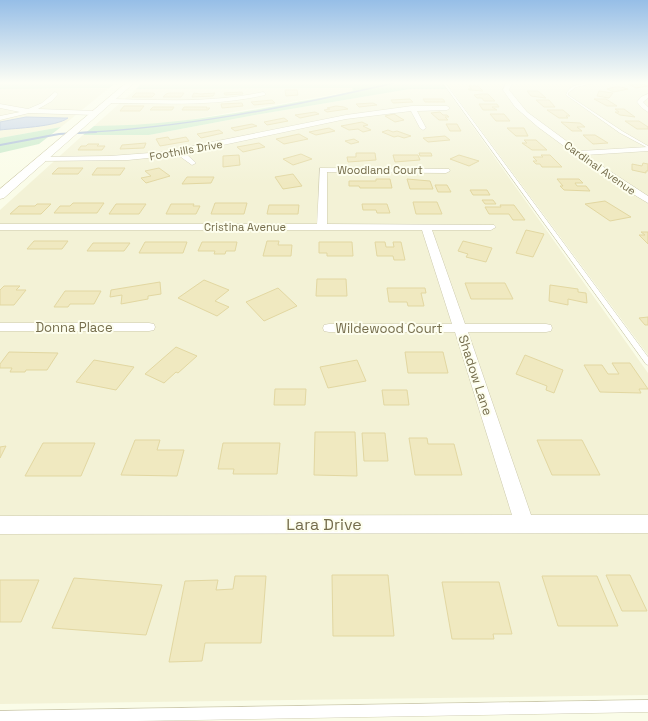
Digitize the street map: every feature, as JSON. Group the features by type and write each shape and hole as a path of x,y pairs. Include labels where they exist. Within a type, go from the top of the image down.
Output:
{"street":[{"path":"0,195 91,117"},
{"name":"Foothills Drive","path":"41,159 132,159 179,152 353,117"},
{"path":"417,117 423,128"},
{"name":"Cardinal Avenue","path":"530,117 578,153 648,200"},
{"path":"578,153 648,148"},
{"path":"179,152 192,163"},
{"name":"Woodland Court","path":"322,227 323,170 446,170"},
{"name":"Cristina Avenue","path":"0,227 491,227"},
{"name":"Shadow Lane","path":"426,227 525,524"},
{"name":"Donna Place","path":"0,328 149,328"},
{"name":"Wildewood Court","path":"329,328 546,328"},
{"name":"Lara Drive","path":"0,525 648,524"}],"lane":[{"path":"469,117 648,362"},
{"path":"599,117 648,148"},
{"path":"0,717 648,706"}],"shaded area":[{"path":"0,117 74,117 61,127 0,138"},
{"path":"105,117 207,117 177,122 134,126 94,126"},
{"path":"211,117 246,117 149,135 83,135 94,126 165,123"},
{"path":"246,117 466,117 648,373 648,695 0,704 0,210 83,135 149,135"},
{"path":"471,117 648,117 648,355"},
{"path":"61,127 39,144 0,153 0,138"}],"water":[{"path":"26,117 68,118 45,125 0,130 0,122"}],"building":[{"path":"386,117 398,117 404,120 395,122"},
{"path":"435,117 449,117 445,117 448,120 439,120"},
{"path":"492,117 506,117 510,121 496,121"},
{"path":"557,117 568,118 559,118"},
{"path":"284,118 288,121 267,125 264,122"},
{"path":"625,121 639,121 648,127 648,129 637,129"},
{"path":"362,122 368,125 363,126 371,130 363,132 358,129 349,130 341,126"},
{"path":"561,122 580,123 585,127 577,127 582,131 572,131"},
{"path":"252,124 257,126 235,131 231,128"},
{"path":"446,124 457,124 461,131 450,131"},
{"path":"329,128 335,131 316,135 309,132"},
{"path":"507,128 524,128 528,136 516,136"},
{"path":"219,130 223,133 201,138 197,134"},
{"path":"388,130 393,132 397,131 411,136 404,138 398,136 394,137 382,132"},
{"path":"299,134 308,139 284,144 276,139"},
{"path":"583,135 595,135 608,143 593,144"},
{"path":"445,136 450,140 428,142 423,138"},
{"path":"168,137 170,140 186,137 189,141 160,146 156,139"},
{"path":"354,139 359,142 351,144 345,141"},
{"path":"524,140 536,140 547,150 532,150 522,143 527,143"},
{"path":"146,143 144,148 120,149 122,145"},
{"path":"259,143 265,147 243,152 237,147"},
{"path":"88,144 99,144 97,146 105,146 102,150 78,150 81,146 86,146"},
{"path":"356,153 375,153 376,160 348,162 347,157 356,157"},
{"path":"419,153 431,153 432,156 420,156"},
{"path":"301,154 312,159 293,165 283,159"},
{"path":"239,155 240,165 223,167 223,156"},
{"path":"393,155 418,155 420,160 395,162"},
{"path":"459,155 479,161 469,166 450,159"},
{"path":"541,155 550,155 562,167 542,167 540,164 536,164 533,161 537,161 533,157 543,157"},
{"path":"643,163 648,164 648,171 646,171 646,173 632,170 632,164 642,166"},
{"path":"58,168 83,168 78,174 52,174"},
{"path":"97,168 125,168 120,175 92,175"},
{"path":"159,168 170,176 146,183 141,178 151,176 145,171"},
{"path":"293,174 302,186 283,189 275,177"},
{"path":"187,177 214,177 211,183 182,184"},
{"path":"376,179 390,179 392,188 360,188 359,186 349,186 349,181 376,181"},
{"path":"407,179 430,181 433,189 410,189"},
{"path":"557,179 579,179 583,183 575,183 577,186 586,186 590,191 564,190 560,186 563,186"},
{"path":"435,185 447,185 451,192 438,192"},
{"path":"470,190 487,190 490,195 473,195"},
{"path":"482,200 493,200 496,204 485,204"},
{"path":"605,201 631,217 610,221 585,204"},
{"path":"413,202 437,202 442,214 416,214"},
{"path":"73,203 104,203 97,213 54,213 60,206 70,206"},
{"path":"215,203 247,203 244,214 211,214"},
{"path":"37,204 51,204 41,214 10,214 19,206 35,206"},
{"path":"116,204 146,204 139,214 109,214"},
{"path":"171,204 194,204 193,206 200,206 196,214 166,214"},
{"path":"362,204 387,204 390,213 377,213 376,210 363,210"},
{"path":"269,205 299,205 298,214 267,214"},
{"path":"500,205 514,205 525,220 513,220 509,214 489,214 485,207 501,207"},
{"path":"526,230 544,234 533,257 516,253"},
{"path":"641,232 648,232 648,244 639,235 645,235"},
{"path":"34,241 68,241 62,249 27,249"},
{"path":"267,241 279,241 278,245 292,245 291,256 263,256"},
{"path":"463,241 492,248 486,262 466,257 468,254 458,251"},
{"path":"145,242 187,242 183,253 139,253"},
{"path":"202,242 237,242 235,251 226,251 225,254 214,254 215,251 198,251"},
{"path":"319,242 352,242 353,256 327,256 327,253 319,253"},
{"path":"375,242 385,242 386,247 394,247 393,242 401,242 405,260 394,260 393,256 377,256"},
{"path":"93,243 130,243 124,251 87,251"},
{"path":"317,279 346,279 347,296 316,296"},
{"path":"204,280 229,290 215,301 229,307 217,316 178,298"},
{"path":"160,282 161,294 148,296 148,299 121,304 122,295 110,297 111,290"},
{"path":"465,283 505,283 513,299 471,299"},
{"path":"550,285 578,289 578,292 586,293 587,303 568,299 568,305 549,301"},
{"path":"4,286 20,286 16,290 26,290 14,305 0,305 0,290"},
{"path":"278,288 297,306 264,321 246,302"},
{"path":"387,288 425,288 426,293 421,293 424,306 408,306 407,302 389,302"},
{"path":"65,291 101,291 94,304 70,304 68,307 54,307"},
{"path":"648,317 648,325 645,325 639,318"},
{"path":"176,347 197,356 164,383 145,374"},
{"path":"9,352 58,353 47,370 10,372 12,368 0,368 0,364"},
{"path":"405,352 443,352 448,373 408,373"},
{"path":"525,355 563,370 554,393 546,390 547,386 516,374"},
{"path":"94,360 134,367 116,390 76,382"},
{"path":"357,360 366,381 328,388 320,367"},
{"path":"612,363 630,363 648,389 639,389 641,393 600,392 584,365 602,365 608,374 619,374"},
{"path":"275,389 306,389 305,405 274,405"},
{"path":"382,390 407,390 409,405 384,405"},
{"path":"315,432 355,432 357,476 314,475"},
{"path":"362,433 385,433 388,461 364,461"},
{"path":"409,438 427,438 428,444 454,444 462,475 415,475"},
{"path":"135,440 160,440 157,450 184,450 177,476 121,475"},
{"path":"537,440 582,440 600,475 552,475"},
{"path":"43,443 95,443 81,476 25,476"},
{"path":"223,443 280,443 277,474 233,474 234,469 218,469"},
{"path":"6,446 0,458 0,447"},
{"path":"332,575 388,575 394,636 333,636"},
{"path":"606,575 630,575 647,611 622,611"},
{"path":"235,576 266,576 261,643 205,643 202,661 169,662 185,581 218,580 216,590 233,589"},
{"path":"542,576 597,576 618,626 558,626"},
{"path":"74,578 162,585 146,635 52,628"},
{"path":"0,580 39,580 21,622 0,622"},
{"path":"442,582 499,582 512,634 493,634 494,639 452,639"}],"waterway":[{"path":"75,133 156,126 225,117"},
{"path":"0,145 59,134 96,132"}]}
